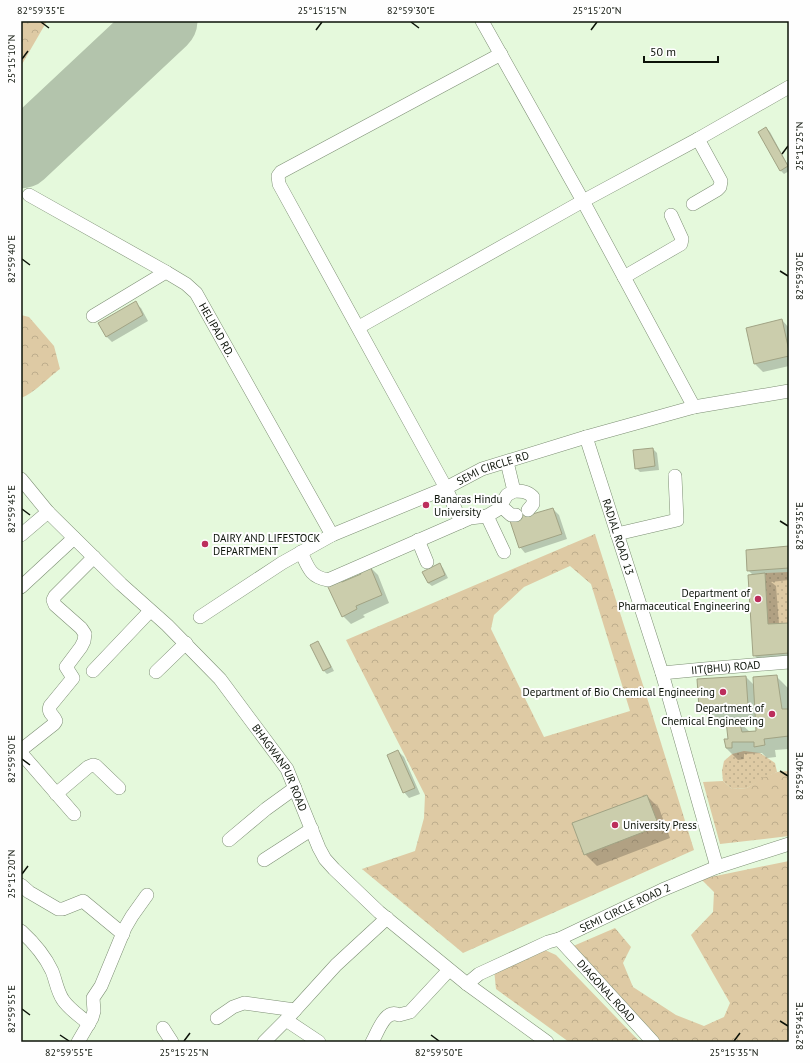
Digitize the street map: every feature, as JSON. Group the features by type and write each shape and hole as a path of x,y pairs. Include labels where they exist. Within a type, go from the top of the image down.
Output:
{"street":[{"path":"482,21 583,201 694,407"},
{"path":"461,522 446,488 359,327 279,184 278,176 281,172 501,54"},
{"path":"359,327 789,87"},
{"path":"693,204 717,190 720,187 721,181 698,139"},
{"name":"HELIPAD RD.","path":"28,195 166,272 186,284 196,294 332,535"},
{"path":"624,277 681,244 682,239 671,215"},
{"path":"93,316 166,272"},
{"name":"SEMI CIRCLE RD","path":"200,617 301,552 332,535 446,488 482,469 586,437 694,407 789,391"},
{"name":"RADIAL ROAD 13","path":"586,437 662,673 717,867"},
{"path":"507,462 514,491"},
{"path":"617,534 677,520 675,476"},
{"name":"BHAGWANPUR ROAD","path":"21,479 48,512 150,612 186,644 220,679 287,769 322,853 334,870 387,918 449,970 547,1042"},
{"path":"301,552 312,574 320,579 328,580 461,522 478,516 487,516 502,507 502,503 507,495 514,491 524,491 533,497 533,504 522,512 511,515 502,507"},
{"path":"21,535 48,512"},
{"path":"487,516 504,552"},
{"path":"21,587 74,538"},
{"path":"418,540 427,562"},
{"path":"21,750 54,724 56,721 49,710 50,706 73,678 66,667 84,641 85,634 81,628 55,605 54,600 55,596 94,557"},
{"path":"93,671 150,612"},
{"path":"156,672 186,644"},
{"name":"IIT(BHU) ROAD","path":"662,673 704,668 789,662"},
{"path":"21,753 74,814"},
{"path":"56,794 92,765 96,766 119,788"},
{"path":"229,840 266,809 296,788"},
{"path":"264,860 312,829"},
{"name":"SEMI CIRCLE ROAD 2","path":"467,984 479,974 548,942 559,939 662,890 717,867 789,844"},
{"path":"21,885 29,892 58,909 63,909 83,901 123,934"},
{"path":"78,1042 89,1024 94,1011 93,998 101,986 123,934 132,916 147,895"},
{"path":"264,1042 336,965 387,918"},
{"path":"21,932 44,958 52,971 64,1002 70,1009 89,1024"},
{"name":"DIAGONAL ROAD","path":"559,939 653,1042"},
{"path":"372,1042 386,1016 395,1013 399,1015 410,1012 449,970"},
{"path":"217,1018 233,1007 244,1002 295,1010"},
{"path":"286,1020 318,1042"},
{"path":"163,1028 172,1042"}],"green space":[{"path":"21,21 47,21 21,66"},
{"path":"21,315 29,317 54,346 60,369 36,389 21,398"},
{"path":"595,534 694,850 463,953 362,869 415,851 424,818 425,795 346,640","holes":["570,566 591,584 630,711 544,737 491,629 494,615 524,587"]},
{"path":"789,572 789,623 768,624 765,573"},
{"path":"744,751 760,753 775,763 777,772 747,788 732,789 723,781 722,771 724,761 732,754"},
{"path":"789,771 789,836 720,844 703,782 723,781 732,789 747,788 762,778 777,772"},
{"path":"789,861 789,1042 661,1042 571,947 615,928 631,947 623,963 633,987 676,1015 704,1026 724,1017 730,1003 691,935 713,912 714,892 701,879"},
{"path":"536,946 556,955 640,1042 569,1042 496,989 494,969"}],"building":[{"path":"766,127 788,166 780,171 758,132"},
{"path":"136,301 143,315 106,337 98,323"},
{"path":"782,319 789,356 754,364 746,328"},
{"path":"653,448 655,466 635,469 633,450"},
{"path":"553,508 562,534 519,548 510,521 519,519 521,515 528,513 529,515"},
{"path":"789,546 789,568 747,571 746,550"},
{"path":"440,563 445,575 428,583 422,572"},
{"path":"370,566 382,595 356,606 357,609 342,617 327,585 339,580 342,582 361,574 360,571"},
{"name":"Department of Pharmaceutical Engineering","path":"765,573 768,624 789,623 789,653 753,656 748,575"},
{"path":"318,641 331,667 323,671 310,645"},
{"name":"Department of Chemical Engineering","path":"777,675 782,709 789,709 789,736 764,739 765,745 754,747 754,742 732,742 732,748 726,748 724,739 728,739 726,721 739,720 742,732 756,731 753,677"},
{"name":"Department of Bio Chemical Engineering","path":"746,676 748,705 699,708 697,679"},
{"path":"398,750 415,788 403,793 387,755"},
{"name":"University Press","path":"647,795 659,826 584,855 572,823"}],"runway":[{"path":"21,155 164,21"}],"place":[{"name":"Banaras Hindu University","path":"426,505"},
{"name":"DAIRY AND LIFESTOCK DEPARTMENT","path":"205,544"},
{"name":"Department of Pharmaceutical Engineering","path":"758,599"},
{"name":"Department of Bio Chemical Engineering","path":"723,692"},
{"name":"Department of Chemical Engineering","path":"772,714"},
{"name":"University Press","path":"615,825"}]}
